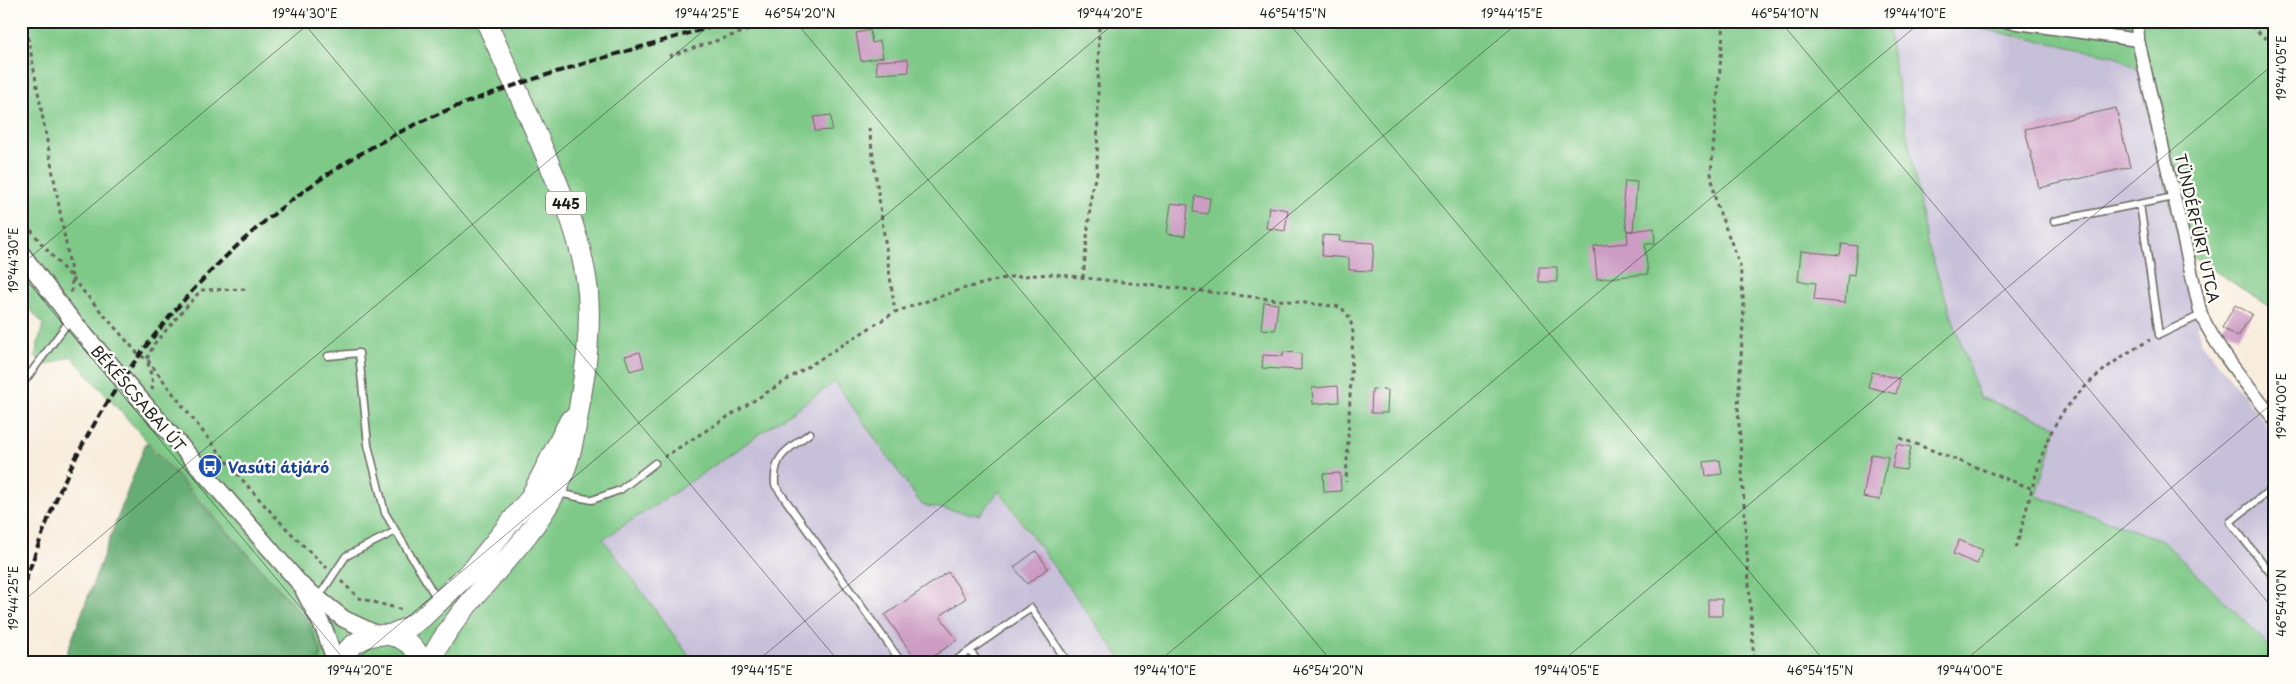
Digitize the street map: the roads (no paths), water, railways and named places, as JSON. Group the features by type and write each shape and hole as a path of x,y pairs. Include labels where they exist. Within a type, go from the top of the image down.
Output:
{"main road":[{"name":"445","path":"429,663 441,638 457,615 538,520 555,492 572,454 586,377 589,340 588,293 580,248 565,200 486,21"},
{"name":"445","path":"338,663 352,644 363,638 409,627 439,602 474,568 530,498 581,398"},
{"path":"383,634 402,639 413,647 423,663"}],"street":[{"path":"2004,21 2138,40"},
{"name":"TÜNDÉRFÜRT UTCA","path":"2137,21 2138,40 2201,315 2213,340 2228,362 2275,420"},
{"name":"BÉKÉSCSABAI ÚT","path":"21,253 71,319 301,585 344,619 383,634"},
{"name":"BÉKÉSCSABAI ÚT","path":"301,585 325,631 338,663"}],"lane":[{"path":"2054,222 2174,197"},
{"path":"2140,204 2159,335 2201,315"},
{"path":"21,386 71,319"},
{"path":"328,356 359,353 368,446 385,513 439,602"},
{"path":"810,433 780,455 774,470 775,485 902,663"},
{"path":"555,492 592,500 620,490 655,463"},
{"path":"2275,486 2230,522 2275,579"},
{"path":"318,598 346,556 396,531"},
{"path":"952,663 1031,608 1068,663"},
{"path":"970,650 979,663"}],"railway":[{"path":"21,593 58,494 107,403 146,347 189,294 237,246 289,202 345,163 405,129 468,102 565,69 731,21"}],"place":[{"name":"Vasúti átjáró","path":"210,466"}]}
